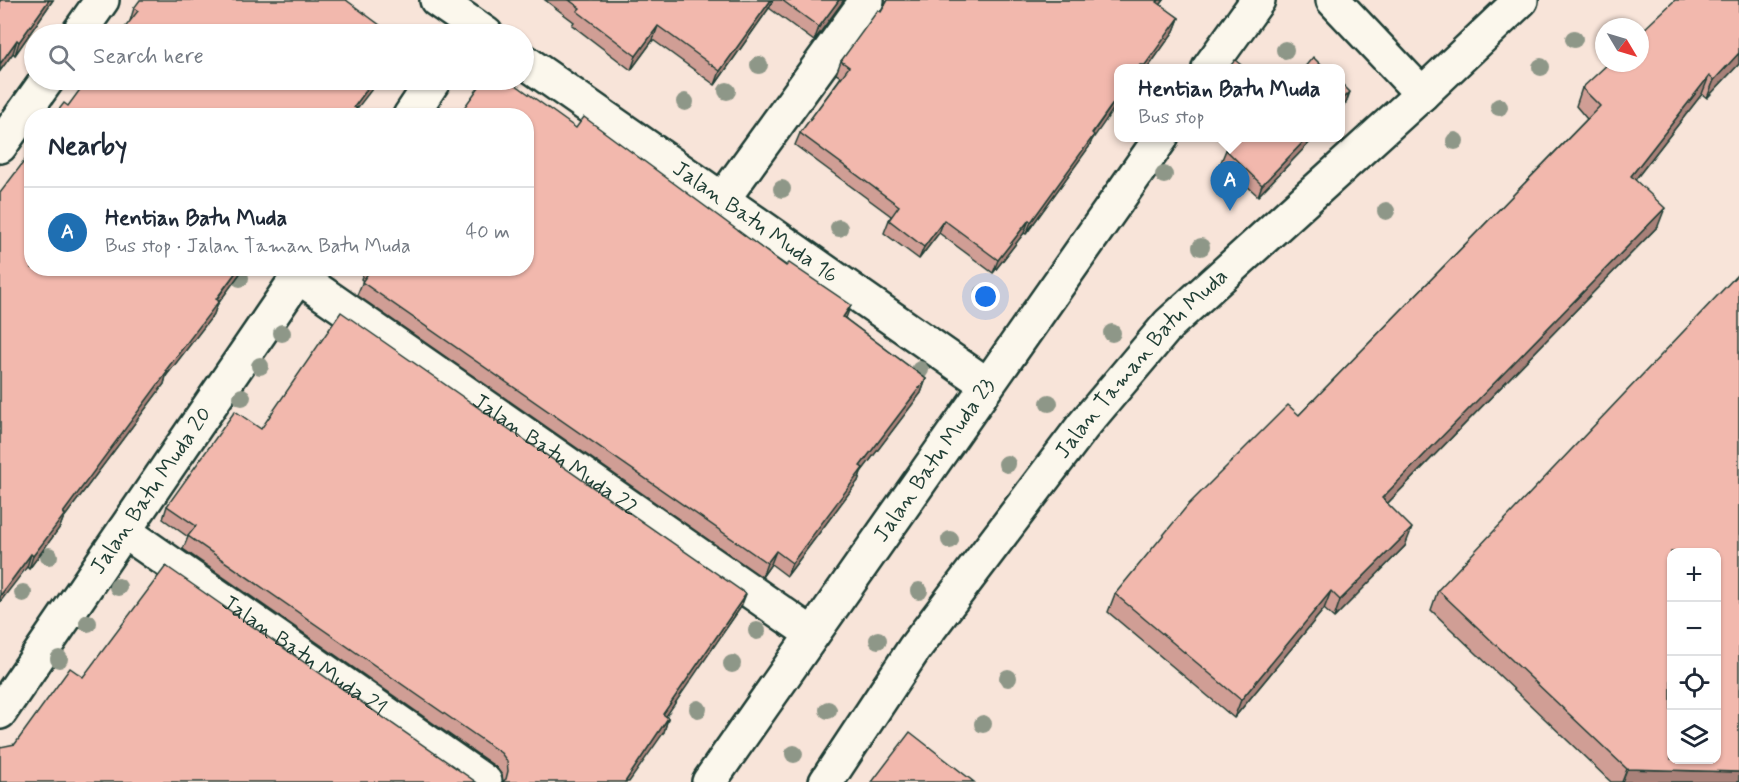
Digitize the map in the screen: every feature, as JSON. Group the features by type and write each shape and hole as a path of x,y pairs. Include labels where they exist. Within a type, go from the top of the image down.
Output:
{"street":[{"path":"85,24 102,0"},
{"path":"437,0 466,24"},
{"path":"722,200 867,0"},
{"path":"1213,64 1258,0"},
{"path":"1333,0 1422,94"},
{"name":"Jalan Taman Batu Muda","path":"825,782 914,649 1083,426 1169,324 1422,94 1521,0"},
{"name":"Jalan Batu Muda 16","path":"534,68 986,384"},
{"path":"27,108 40,90"},
{"path":"415,108 427,90"},
{"path":"0,146 24,112"},
{"name":"Jalan Batu Muda 23","path":"710,782 986,384 1158,142"},
{"name":"Jalan Batu Muda 20","path":"0,712 300,276"},
{"name":"Jalan Batu Muda 22","path":"306,276 812,634"},
{"name":"Jalan Batu Muda 21","path":"124,531 485,782"}],"building":[{"path":"0,0 49,0 32,24 24,24 24,35 19,42 17,40 0,64"},
{"path":"140,0 346,0 378,24 128,24 138,11 134,8"},
{"path":"569,0 771,0 720,71 658,26 636,56 577,11 580,8"},
{"path":"782,0 839,0 819,27"},
{"path":"888,0 1159,0 1157,2 1179,18 1146,64 1114,64 1114,102 1092,133 1094,135 1031,222 1029,220 998,260 944,220 924,247 889,220 899,206 800,133 849,67 841,61 878,10 881,12"},
{"path":"1675,0 1739,0 1739,53 1714,80 1709,76 1631,176 1665,208 1382,498 1412,528 1340,600 1331,591 1241,700 1115,594 1188,505 1288,405 1299,415 1600,106 1582,88 1599,72 1649,72 1649,25"},
{"path":"1313,57 1320,64 1307,64"},
{"path":"1345,87 1350,92 1345,97"},
{"path":"80,90 367,90 354,107 357,108 60,108 64,103 68,106"},
{"path":"477,90 523,90 576,128 584,117 786,266 789,263 851,305 843,317 926,379 860,466 863,468 792,563 776,551 767,563 362,282 366,276 534,276 534,108 464,108"},
{"path":"1234,142 1303,142 1262,185 1226,150"},
{"path":"24,162 24,276 233,276 216,299 219,301 166,370 168,371 63,513 65,514 0,596 0,193"},
{"path":"1739,273 1739,772 1627,769 1438,590"},
{"path":"341,312 746,594 663,714 668,718 625,782 502,782 506,779 508,771 507,761 501,753 188,536 196,526 167,506 235,411 261,429"},
{"path":"166,566 476,782 0,782 0,747 15,744 70,668 83,677"},
{"path":"910,732 974,782 872,782"}],"place":[{"name":"Hentian Batu Muda","path":"1230,211"}]}
